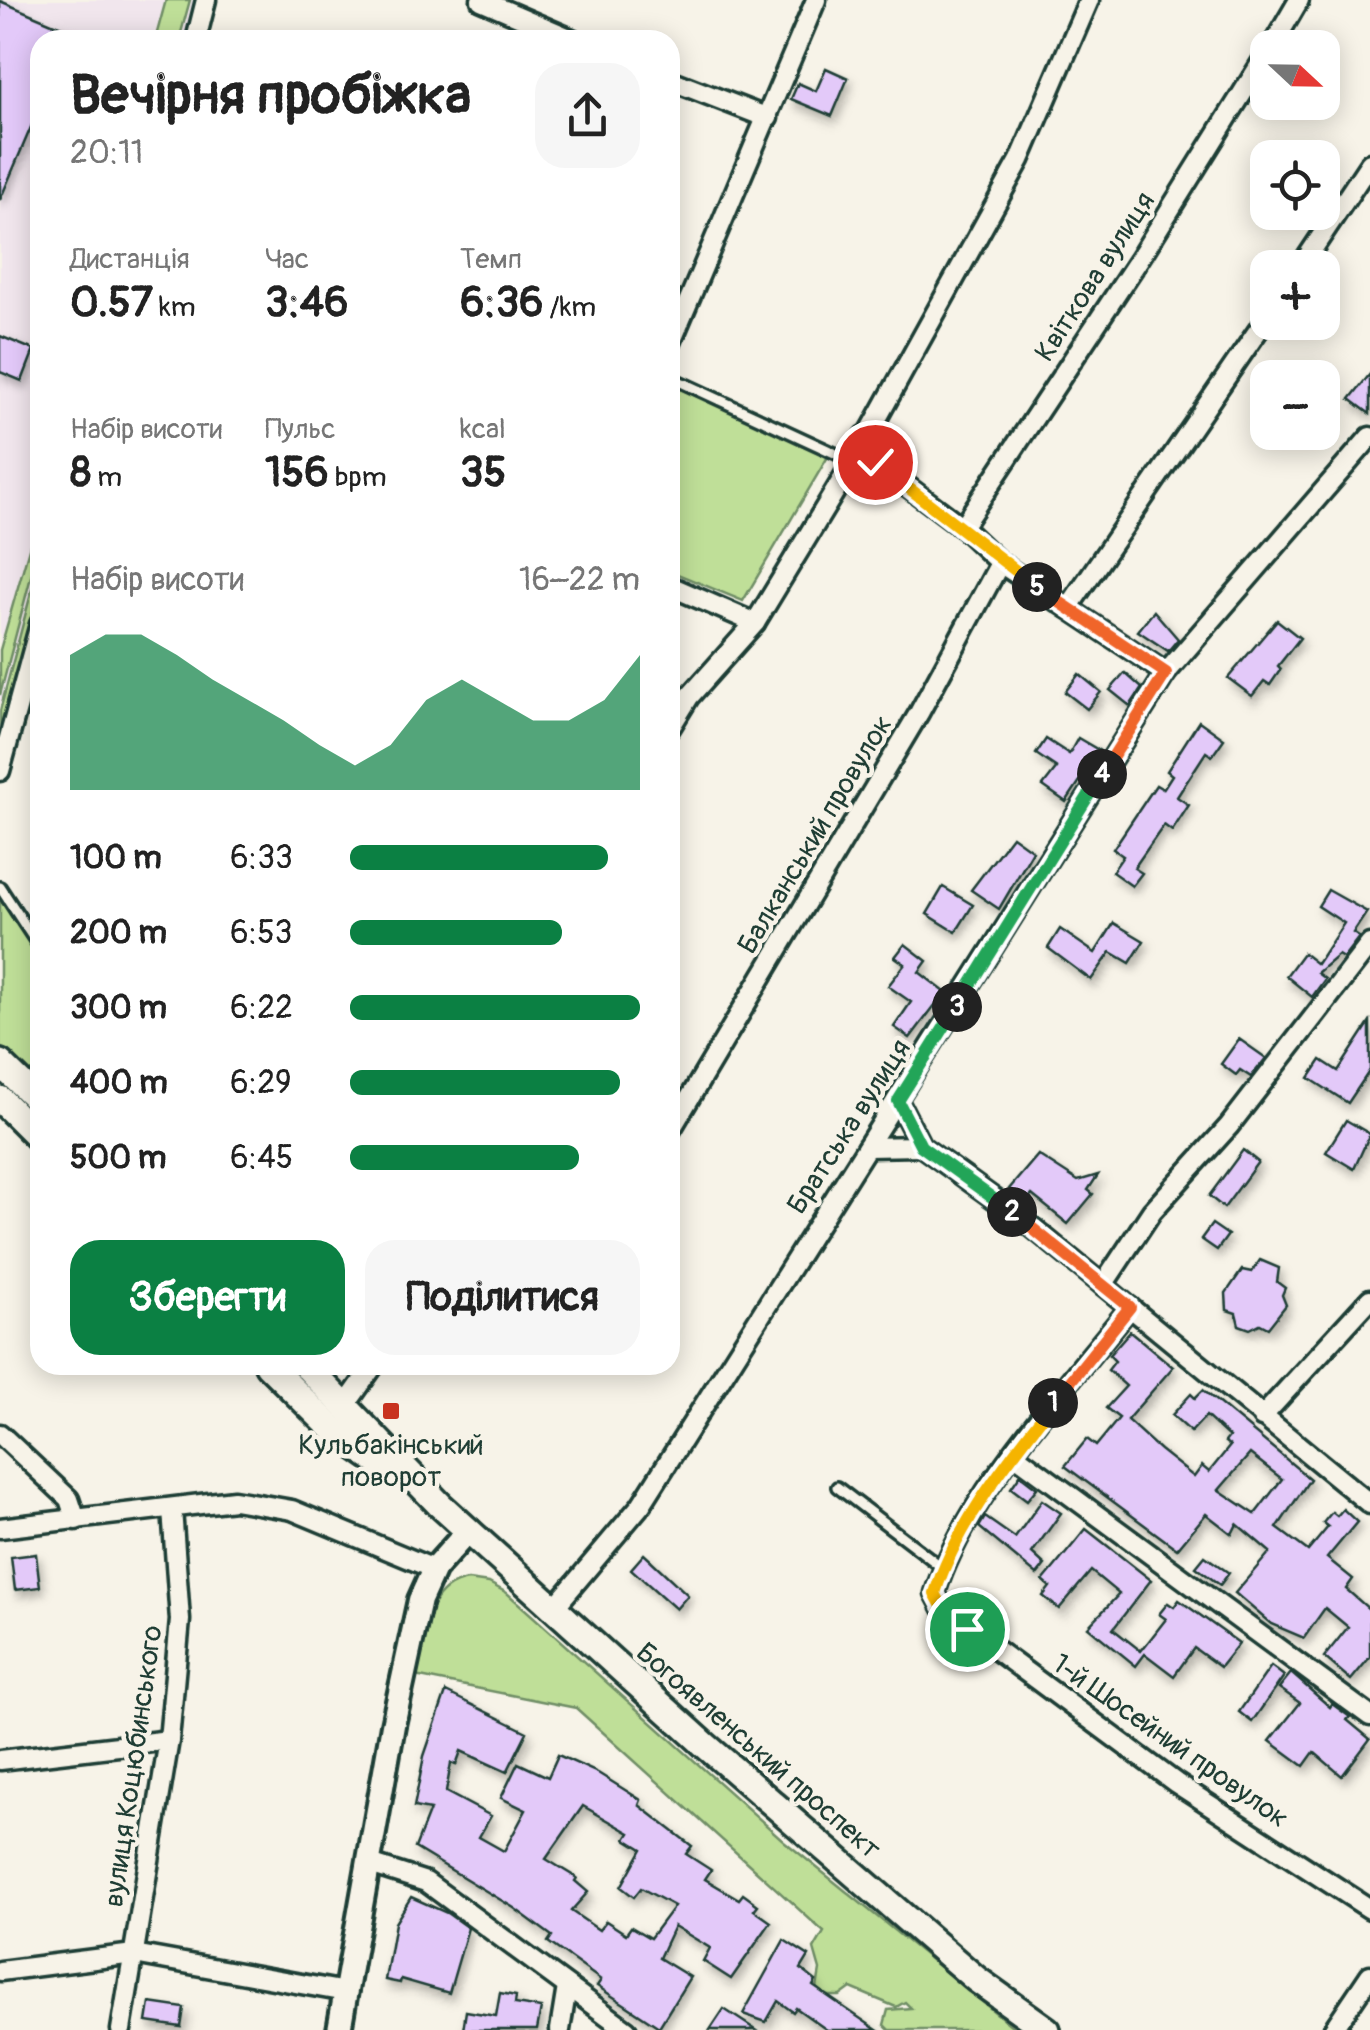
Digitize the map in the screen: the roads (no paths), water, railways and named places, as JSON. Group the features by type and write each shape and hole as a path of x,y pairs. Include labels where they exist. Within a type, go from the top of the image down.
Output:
{"main road":[{"path":"0,1062 30,1092"},
{"path":"0,1100 30,1129"},
{"name":"Богоявленський проспект","path":"278,1375 337,1433 440,1505"},
{"name":"Богоявленський проспект","path":"315,1375 440,1505 839,1862 976,1979 1047,2030"}],"street":[{"path":"198,30 206,0"},
{"path":"481,0 551,30"},
{"path":"680,322 816,0"},
{"path":"680,712 755,623 857,455 1020,160 1089,0"},
{"name":"Квіткова вулиця","path":"1281,30 1299,0"},
{"name":"Квіткова вулиця","path":"962,527 1138,262 1250,81"},
{"path":"680,84 768,118"},
{"path":"1312,250 1370,163"},
{"path":"1068,608 1252,340"},
{"path":"865,436 875,462 962,527 1000,563 1166,673"},
{"name":"Братська вулиця","path":"556,1607 641,1505 1166,673 1370,438"},
{"name":"Балканський провулок","path":"680,1114 918,713 1000,563"},
{"path":"680,590 755,623"},
{"path":"0,771 30,661"},
{"path":"1103,1285 1152,1211 1230,1126 1370,944"},
{"path":"898,1101 921,1146 1103,1285 1370,1504"},
{"path":"867,1146 921,1146"},
{"path":"1262,1417 1370,1298"},
{"path":"943,1568 1014,1454 1130,1307"},
{"path":"345,1406 367,1375"},
{"path":"0,1434 69,1499 76,1520"},
{"path":"1014,1454 1370,1716"},
{"path":"0,1528 234,1500 292,1510 434,1569"},
{"name":"вулиця Коцюбинського","path":"121,2030 170,1740 180,1620 172,1509"},
{"path":"339,2030 413,1628 434,1569 469,1530"},
{"name":"1-й Шосейний провулок","path":"943,1568 935,1593 945,1612 1176,1783 1370,1908"},
{"path":"0,1760 170,1740"},
{"path":"370,1864 426,1882 627,2030"},
{"path":"0,1972 134,1954 346,1992"},
{"path":"1333,2030 1370,1975"},
{"path":"560,2030 568,1987"}],"lane":[{"path":"680,382 844,457 857,455"},
{"path":"0,887 30,933"},
{"path":"837,1487 943,1568"}],"place":[{"name":"Кульбакінський поворот","path":"391,1411"}]}
